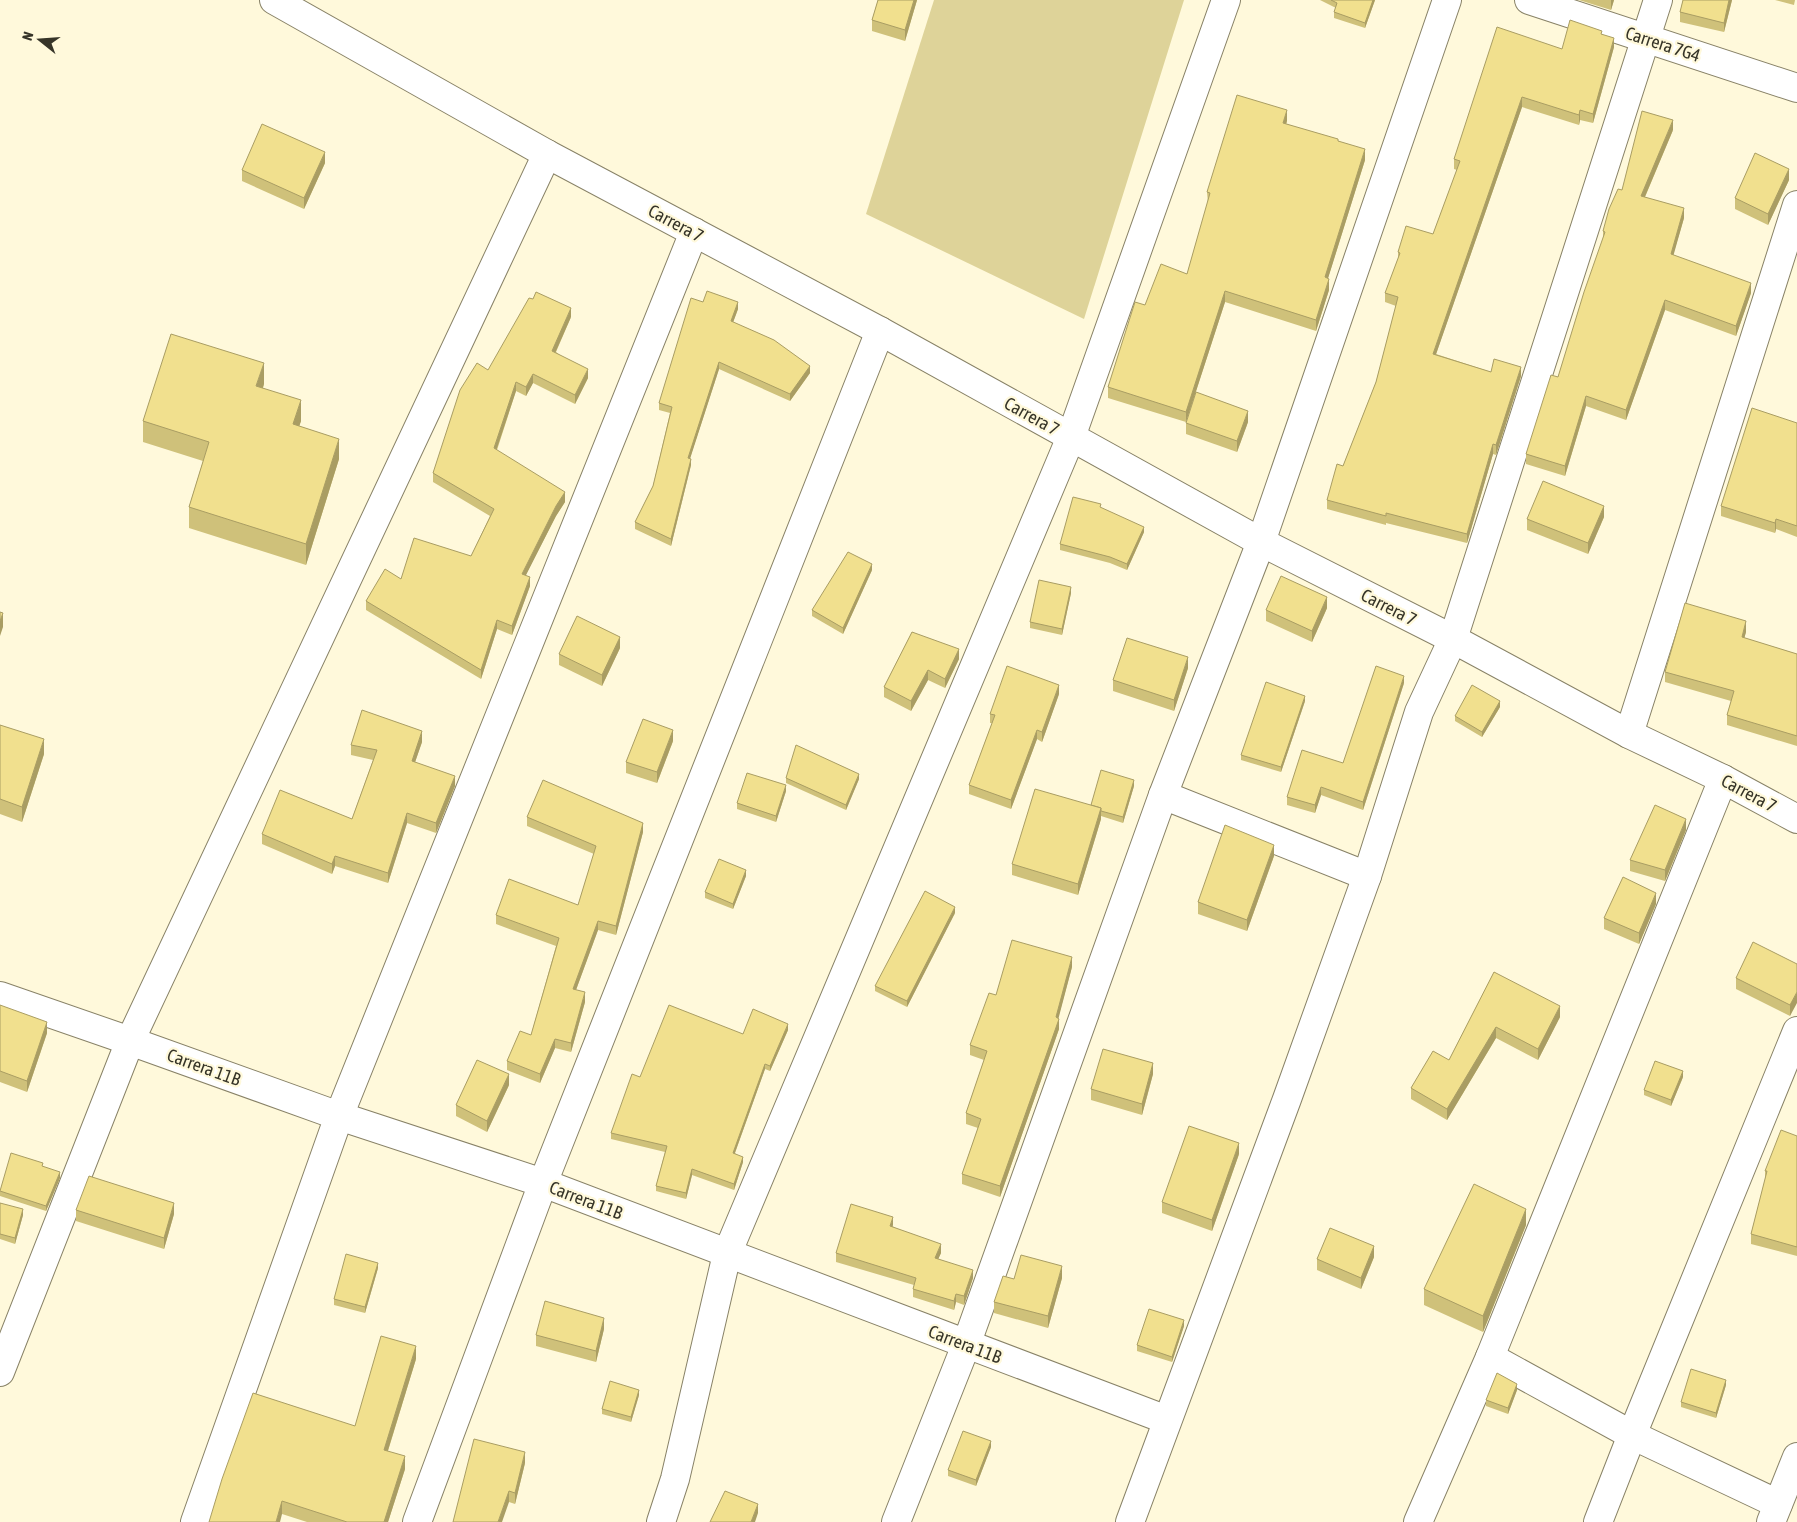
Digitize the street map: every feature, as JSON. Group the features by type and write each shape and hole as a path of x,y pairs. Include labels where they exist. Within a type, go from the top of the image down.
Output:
{"street":[{"name":"Carrera 7","path":"274,0 547,154 880,331 1261,542 1453,639 1630,734 1722,779 1797,819"},
{"path":"661,1522 675,1479 727,1254 1071,437 1226,0"},
{"path":"896,1522 966,1345 1163,795 1261,542 1447,0"},
{"name":"Carrera 7G4","path":"1529,0 1797,88"},
{"path":"1130,1522 1284,1108 1367,876 1419,712 1453,639 1658,0"},
{"path":"0,1372 130,1041 547,154"},
{"path":"1630,734 1797,205"},
{"path":"195,1522 339,1116 694,232"},
{"path":"416,1522 543,1183 880,331"},
{"path":"1418,1522 1490,1357 1722,779"},
{"path":"1163,795 1367,876"},
{"name":"Carrera 11B","path":"0,996 339,1116 543,1183 1167,1420"},
{"path":"1598,1522 1797,1031"},
{"path":"1490,1357 1775,1513 1797,1458"}],"shaded area":[{"path":"934,0 1184,0 1084,319 866,214"}],"building":[{"path":"878,0 914,0 905,30 872,20"},
{"path":"1331,0 1373,0 1365,23 1334,12 1337,3"},
{"path":"1683,0 1729,0 1724,23 1680,12"},
{"path":"1570,20 1602,31 1601,34 1614,38 1593,114 1580,110 1579,115 1522,97 1433,354 1491,372 1494,359 1521,367 1496,445 1493,444 1467,534 1386,513 1386,516 1327,500 1337,464 1343,466 1376,382 1398,297 1385,293 1400,253 1398,252 1406,226 1433,234 1460,161 1454,159 1497,27 1562,49"},
{"path":"1237,95 1287,110 1283,123 1365,149 1325,277 1329,279 1316,320 1225,291 1186,412 1108,387 1135,302 1145,305 1161,264 1187,274 1210,193 1207,192"},
{"path":"1642,111 1673,120 1641,196 1684,208 1671,254 1751,283 1736,326 1665,300 1626,410 1586,396 1565,466 1526,454 1551,375 1558,377 1605,232 1603,231 1609,209 1618,189 1622,190"},
{"path":"262,124 325,152 304,198 242,170"},
{"path":"1755,153 1789,169 1768,214 1735,198"},
{"path":"707,291 738,302 731,321 774,340 810,366 790,394 719,362 688,458 691,459 671,539 635,522 653,486 672,407 659,403 691,298 703,302"},
{"path":"536,292 571,308 552,351 588,369 575,395 533,374 526,387 516,382 494,448 565,492 522,574 530,577 512,626 497,620 481,670 366,601 385,569 401,579 414,538 471,556 494,509 433,473 460,390 477,363 488,370 529,298 533,299"},
{"path":"171,334 264,363 256,386 301,400 293,424 339,439 306,544 189,507 209,442 143,421"},
{"path":"1196,392 1248,411 1237,441 1186,423"},
{"path":"1752,408 1797,423 1797,526 1776,519 1775,523 1721,506"},
{"path":"1543,481 1604,506 1588,543 1527,519"},
{"path":"1073,497 1101,504 1100,507 1144,527 1127,564 1110,557 1060,544"},
{"path":"848,552 872,564 843,628 812,610"},
{"path":"1281,576 1327,597 1312,631 1266,610"},
{"path":"1039,580 1071,587 1062,629 1030,622"},
{"path":"1685,603 1746,621 1742,637 1797,654 1797,736 1727,715 1734,691 1665,672"},
{"path":"577,616 620,637 602,675 559,654"},
{"path":"912,632 959,649 945,679 928,670 911,701 884,687"},
{"path":"1127,638 1188,657 1174,700 1113,680"},
{"path":"1007,666 1059,685 1042,732 1037,730 1011,800 969,785 995,715 990,714"},
{"path":"1376,666 1404,676 1363,802 1321,787 1315,805 1287,797 1302,750 1343,763"},
{"path":"1266,682 1305,696 1281,767 1241,755"},
{"path":"1472,685 1500,701 1482,732 1455,716"},
{"path":"362,710 422,731 412,761 455,776 436,823 407,813 388,873 335,856 332,864 262,834 280,790 352,819 377,750 351,745"},
{"path":"643,719 673,730 657,772 626,762"},
{"path":"0,725 44,739 22,807 0,799"},
{"path":"796,745 859,774 846,805 786,778"},
{"path":"1101,770 1134,780 1123,817 1101,811 1101,808 1091,805"},
{"path":"747,773 786,785 776,816 737,803"},
{"path":"543,780 643,823 616,926 598,921 573,989 585,992 571,1043 555,1039 540,1074 507,1061 520,1031 531,1035 559,938 496,915 509,879 578,905 596,846 527,817"},
{"path":"1035,789 1101,808 1078,884 1012,864"},
{"path":"1655,805 1686,819 1665,870 1630,860"},
{"path":"1225,825 1274,845 1247,920 1198,902"},
{"path":"719,859 746,870 733,904 705,892"},
{"path":"1623,877 1656,893 1639,933 1604,918"},
{"path":"925,891 955,907 907,1001 875,986"},
{"path":"1012,940 1072,957 1056,1017 1059,1019 1000,1186 962,1174 981,1119 966,1113 987,1051 970,1045 989,993 996,995"},
{"path":"1753,942 1797,964 1797,992 1790,1005 1736,978"},
{"path":"1494,972 1560,1006 1538,1049 1496,1027 1447,1109 1411,1088 1433,1051 1449,1060"},
{"path":"0,1005 47,1022 27,1081 0,1071"},
{"path":"669,1005 743,1034 753,1009 788,1024 770,1066 765,1064 733,1153 743,1157 734,1184 692,1169 686,1193 656,1186 667,1146 611,1133 632,1074 640,1077"},
{"path":"1103,1049 1153,1063 1142,1104 1091,1089"},
{"path":"477,1060 509,1074 487,1121 456,1105"},
{"path":"1655,1061 1683,1071 1671,1100 1644,1090"},
{"path":"1189,1126 1239,1143 1212,1220 1162,1202"},
{"path":"1781,1130 1797,1136 1797,1247 1751,1234 1767,1171 1765,1171"},
{"path":"11,1153 43,1163 42,1166 60,1172 46,1206 0,1191"},
{"path":"89,1176 174,1203 164,1238 76,1210"},
{"path":"1474,1184 1526,1209 1483,1316 1424,1289"},
{"path":"0,1203 23,1209 15,1238 0,1234"},
{"path":"851,1204 893,1217 890,1226 941,1244 935,1258 973,1270 964,1296 956,1294 954,1301 913,1289 916,1278 836,1253"},
{"path":"1330,1228 1374,1246 1361,1278 1317,1259"},
{"path":"346,1254 378,1263 365,1307 334,1299"},
{"path":"1021,1255 1062,1266 1048,1316 994,1302 1003,1276 1014,1279"},
{"path":"545,1301 604,1318 596,1351 536,1335"},
{"path":"1149,1309 1184,1320 1172,1357 1137,1345"},
{"path":"381,1336 416,1346 384,1450 405,1456 384,1522 347,1522 282,1501 276,1522 209,1522 222,1479 253,1393 355,1426"},
{"path":"1691,1369 1726,1380 1716,1413 1681,1402"},
{"path":"1497,1373 1517,1384 1508,1408 1486,1400"},
{"path":"610,1381 639,1390 631,1417 602,1409"},
{"path":"963,1431 991,1441 976,1480 948,1470"},
{"path":"474,1439 525,1452 515,1493 509,1491 498,1522 453,1522"},
{"path":"725,1491 758,1504 751,1522 710,1522"}]}
